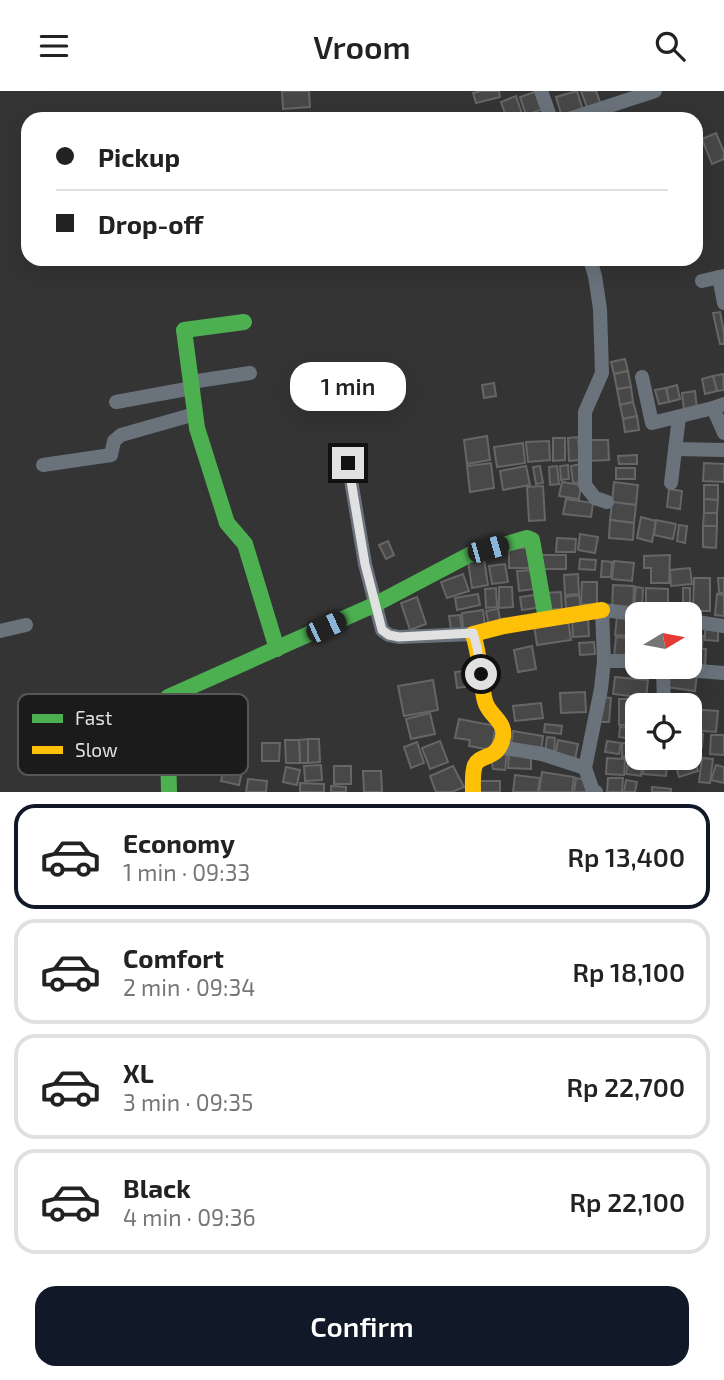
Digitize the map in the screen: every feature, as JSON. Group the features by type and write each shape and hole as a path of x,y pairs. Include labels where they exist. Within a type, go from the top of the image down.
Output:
{"street":[{"path":"541,91 548,112"},
{"path":"590,112 651,92"},
{"path":"592,266 600,309 602,373 585,412 585,485 595,498 607,502"},
{"path":"702,281 721,277 724,303"},
{"path":"244,322 184,330 197,428 227,523 245,544 277,649"},
{"path":"117,402 250,373"},
{"path":"642,377 650,422 719,406 724,433"},
{"path":"43,465 111,455 114,441 121,435 195,414"},
{"path":"671,483 679,417"},
{"path":"675,449 724,450"},
{"path":"348,463 374,605 382,630 389,635 399,637 473,633 602,610 625,613"},
{"path":"176,694 374,605 469,555 527,538 532,540 545,619"},
{"path":"594,792 585,768 601,689 604,661 602,610"},
{"path":"702,623 724,626"},
{"path":"0,631 26,625"},
{"path":"473,633 485,702 504,731 500,747 491,756 476,762 473,792"},
{"path":"604,661 625,661"},
{"path":"702,671 724,673"},
{"path":"500,747 542,754 585,768"}],"building":[{"path":"282,91 309,91 310,107 283,109"},
{"path":"499,91 500,97 476,103 473,93"},
{"path":"537,91 543,109 525,112 520,97"},
{"path":"577,91 583,110 560,112 556,97"},
{"path":"581,91 596,91 601,105 588,110"},
{"path":"516,96 521,112 505,112 501,102"},
{"path":"716,133 724,159 712,164 703,139"},
{"path":"720,312 724,344 720,344 713,313"},
{"path":"625,359 628,371 614,374 611,362"},
{"path":"628,371 631,387 617,389 614,374"},
{"path":"723,374 724,390 717,391 713,376"},
{"path":"713,376 717,391 705,394 702,379"},
{"path":"494,383 496,396 484,398 482,385"},
{"path":"677,385 680,399 669,402 666,388"},
{"path":"631,387 633,402 620,405 617,389"},
{"path":"666,388 669,402 659,404 655,390"},
{"path":"695,391 697,409 684,410 682,393"},
{"path":"633,402 637,416 623,419 620,405"},
{"path":"637,416 639,430 625,432 623,419"},
{"path":"487,436 490,460 467,464 464,440"},
{"path":"578,437 580,460 569,461 568,438"},
{"path":"553,438 565,438 565,460 553,461"},
{"path":"585,440 608,440 609,460 586,461"},
{"path":"549,441 550,460 528,462 526,442"},
{"path":"523,443 525,463 497,467 494,447"},
{"path":"637,455 637,464 619,464 618,456"},
{"path":"491,463 494,488 470,492 467,466"},
{"path":"704,463 724,464 724,482 703,481"},
{"path":"581,464 583,482 573,483 571,466"},
{"path":"568,465 569,479 561,480 560,466"},
{"path":"526,466 530,485 503,490 500,471"},
{"path":"540,466 543,483 536,484 533,467"},
{"path":"557,466 559,484 550,485 549,467"},
{"path":"616,468 635,468 635,479 616,479"},
{"path":"562,482 581,485 579,499 559,496"},
{"path":"614,482 638,485 636,505 612,502"},
{"path":"704,485 718,485 718,500 704,499"},
{"path":"543,486 545,520 529,521 527,487"},
{"path":"669,489 682,491 680,509 667,507"},
{"path":"566,499 593,503 591,517 563,514"},
{"path":"704,499 718,500 717,513 704,513"},
{"path":"612,502 636,505 634,523 610,520"},
{"path":"704,513 717,513 717,526 703,526"},
{"path":"641,517 656,521 652,542 637,538"},
{"path":"610,520 634,523 633,540 609,538"},
{"path":"656,520 676,524 673,539 654,535"},
{"path":"679,525 687,526 685,543 677,541"},
{"path":"703,526 717,526 716,548 703,547"},
{"path":"580,534 598,537 595,553 578,550"},
{"path":"557,538 576,539 575,552 556,552"},
{"path":"388,541 394,555 386,559 379,545"},
{"path":"509,548 532,548 531,568 509,568"},
{"path":"542,555 566,555 566,569 542,569"},
{"path":"670,555 669,583 651,583 651,568 644,568 644,556"},
{"path":"484,559 488,585 472,588 468,561"},
{"path":"580,559 596,560 595,570 579,569"},
{"path":"602,561 612,562 611,577 601,577"},
{"path":"614,561 634,563 632,581 612,579"},
{"path":"505,564 508,582 492,584 489,566"},
{"path":"690,568 692,584 671,586 670,570"},
{"path":"533,570 535,589 519,591 517,571"},
{"path":"463,574 469,591 447,598 441,582"},
{"path":"578,574 579,594 565,595 564,575"},
{"path":"694,578 710,578 710,611 702,611 702,602 693,602"},
{"path":"718,578 724,578 724,593 719,593"},
{"path":"582,582 597,582 597,605 581,604"},
{"path":"613,585 634,586 633,602 625,602 625,610 612,609"},
{"path":"499,587 512,587 513,607 499,608"},
{"path":"636,587 643,588 642,602 635,602"},
{"path":"496,588 497,607 486,608 485,589"},
{"path":"646,588 668,589 668,602 646,602"},
{"path":"683,588 690,588 690,602 683,602"},
{"path":"561,592 562,609 544,609 543,593"},
{"path":"478,594 480,605 457,610 455,598"},
{"path":"541,594 543,607 522,610 520,597"},
{"path":"717,594 724,595 724,616 715,615"},
{"path":"579,595 581,608 566,609 565,597"},
{"path":"417,597 426,624 410,630 401,603"},
{"path":"498,609 501,624 489,627 486,611"},
{"path":"483,610 485,626 463,629 462,613"},
{"path":"460,615 462,629 451,630 449,616"},
{"path":"617,616 625,616 625,636 615,635"},
{"path":"588,617 589,636 573,637 572,618"},
{"path":"568,620 571,640 537,645 534,625"},
{"path":"705,626 718,627 718,641 705,640"},
{"path":"616,637 625,638 625,658 614,657"},
{"path":"594,642 595,654 580,655 579,643"},
{"path":"532,646 536,669 518,672 514,650"},
{"path":"702,649 706,649 705,667 702,667"},
{"path":"479,669 481,685 457,688 455,672"},
{"path":"615,677 648,680 647,693 613,694"},
{"path":"667,679 696,679 695,691 666,687"},
{"path":"433,680 438,710 404,716 398,686"},
{"path":"585,692 586,712 561,713 560,693"},
{"path":"601,697 611,698 609,722 599,722"},
{"path":"619,699 625,699 625,725 619,725"},
{"path":"541,703 543,718 515,721 513,706"},
{"path":"702,710 718,711 716,732 702,731"},
{"path":"430,713 435,734 411,739 406,719"},
{"path":"459,719 496,726 491,750 469,746 470,740 455,738"},
{"path":"545,724 562,726 561,734 544,732"},
{"path":"620,727 625,728 625,738 619,737"},
{"path":"513,731 543,736 541,751 511,745"},
{"path":"711,735 724,735 724,755 710,754"},
{"path":"547,737 555,738 554,753 545,752"},
{"path":"308,739 319,739 320,762 308,763"},
{"path":"308,739 308,763 300,763 299,740"},
{"path":"285,740 299,740 300,763 286,763"},
{"path":"558,740 578,744 575,760 555,756"},
{"path":"440,741 448,762 430,769 422,748"},
{"path":"607,741 621,743 619,754 605,752"},
{"path":"417,742 424,763 411,768 404,747"},
{"path":"262,743 280,743 279,761 262,761"},
{"path":"622,743 625,743 625,757 622,757"},
{"path":"507,754 505,770 493,769 491,757"},
{"path":"509,755 531,757 531,769 508,768"},
{"path":"607,758 625,759 624,775 606,774"},
{"path":"702,758 713,759 710,783 699,782"},
{"path":"321,765 322,780 305,781 304,766"},
{"path":"716,765 724,767 724,783 711,780"},
{"path":"334,766 351,766 351,784 334,784"},
{"path":"453,766 464,787 452,792 436,792 430,776"},
{"path":"286,767 300,770 297,785 283,782"},
{"path":"627,770 642,770 641,776 626,774"},
{"path":"643,770 667,770 666,776 643,774"},
{"path":"677,770 698,770 698,771 679,777"},
{"path":"363,771 381,771 382,792 364,792"},
{"path":"542,772 574,777 572,792 539,792"},
{"path":"222,775 241,775 239,785 221,781"},
{"path":"515,775 540,778 538,792 513,792"},
{"path":"576,778 590,781 588,792 574,792"},
{"path":"608,778 623,778 622,792 607,792"},
{"path":"248,779 267,781 266,792 246,792"},
{"path":"626,780 637,782 635,792 624,792"},
{"path":"479,781 500,781 500,792 479,792"},
{"path":"300,783 324,784 324,792 300,792"},
{"path":"331,786 346,787 346,792 331,792"},
{"path":"652,787 671,789 671,792 652,792"}],"traffic: fast":[{"path":"244,322 184,330 197,428 227,523 245,544 277,649"},
{"path":"175,694 374,605 469,555 527,538 532,540 546,619"},
{"path":"169,775 169,792"}],"traffic: slow":[{"path":"473,792 475,765 480,759 496,751 503,735 501,725 485,701 473,634 504,626 602,610"}],"route":[{"path":"348,463 365,564 382,630 399,637 473,633 481,674"}]}
